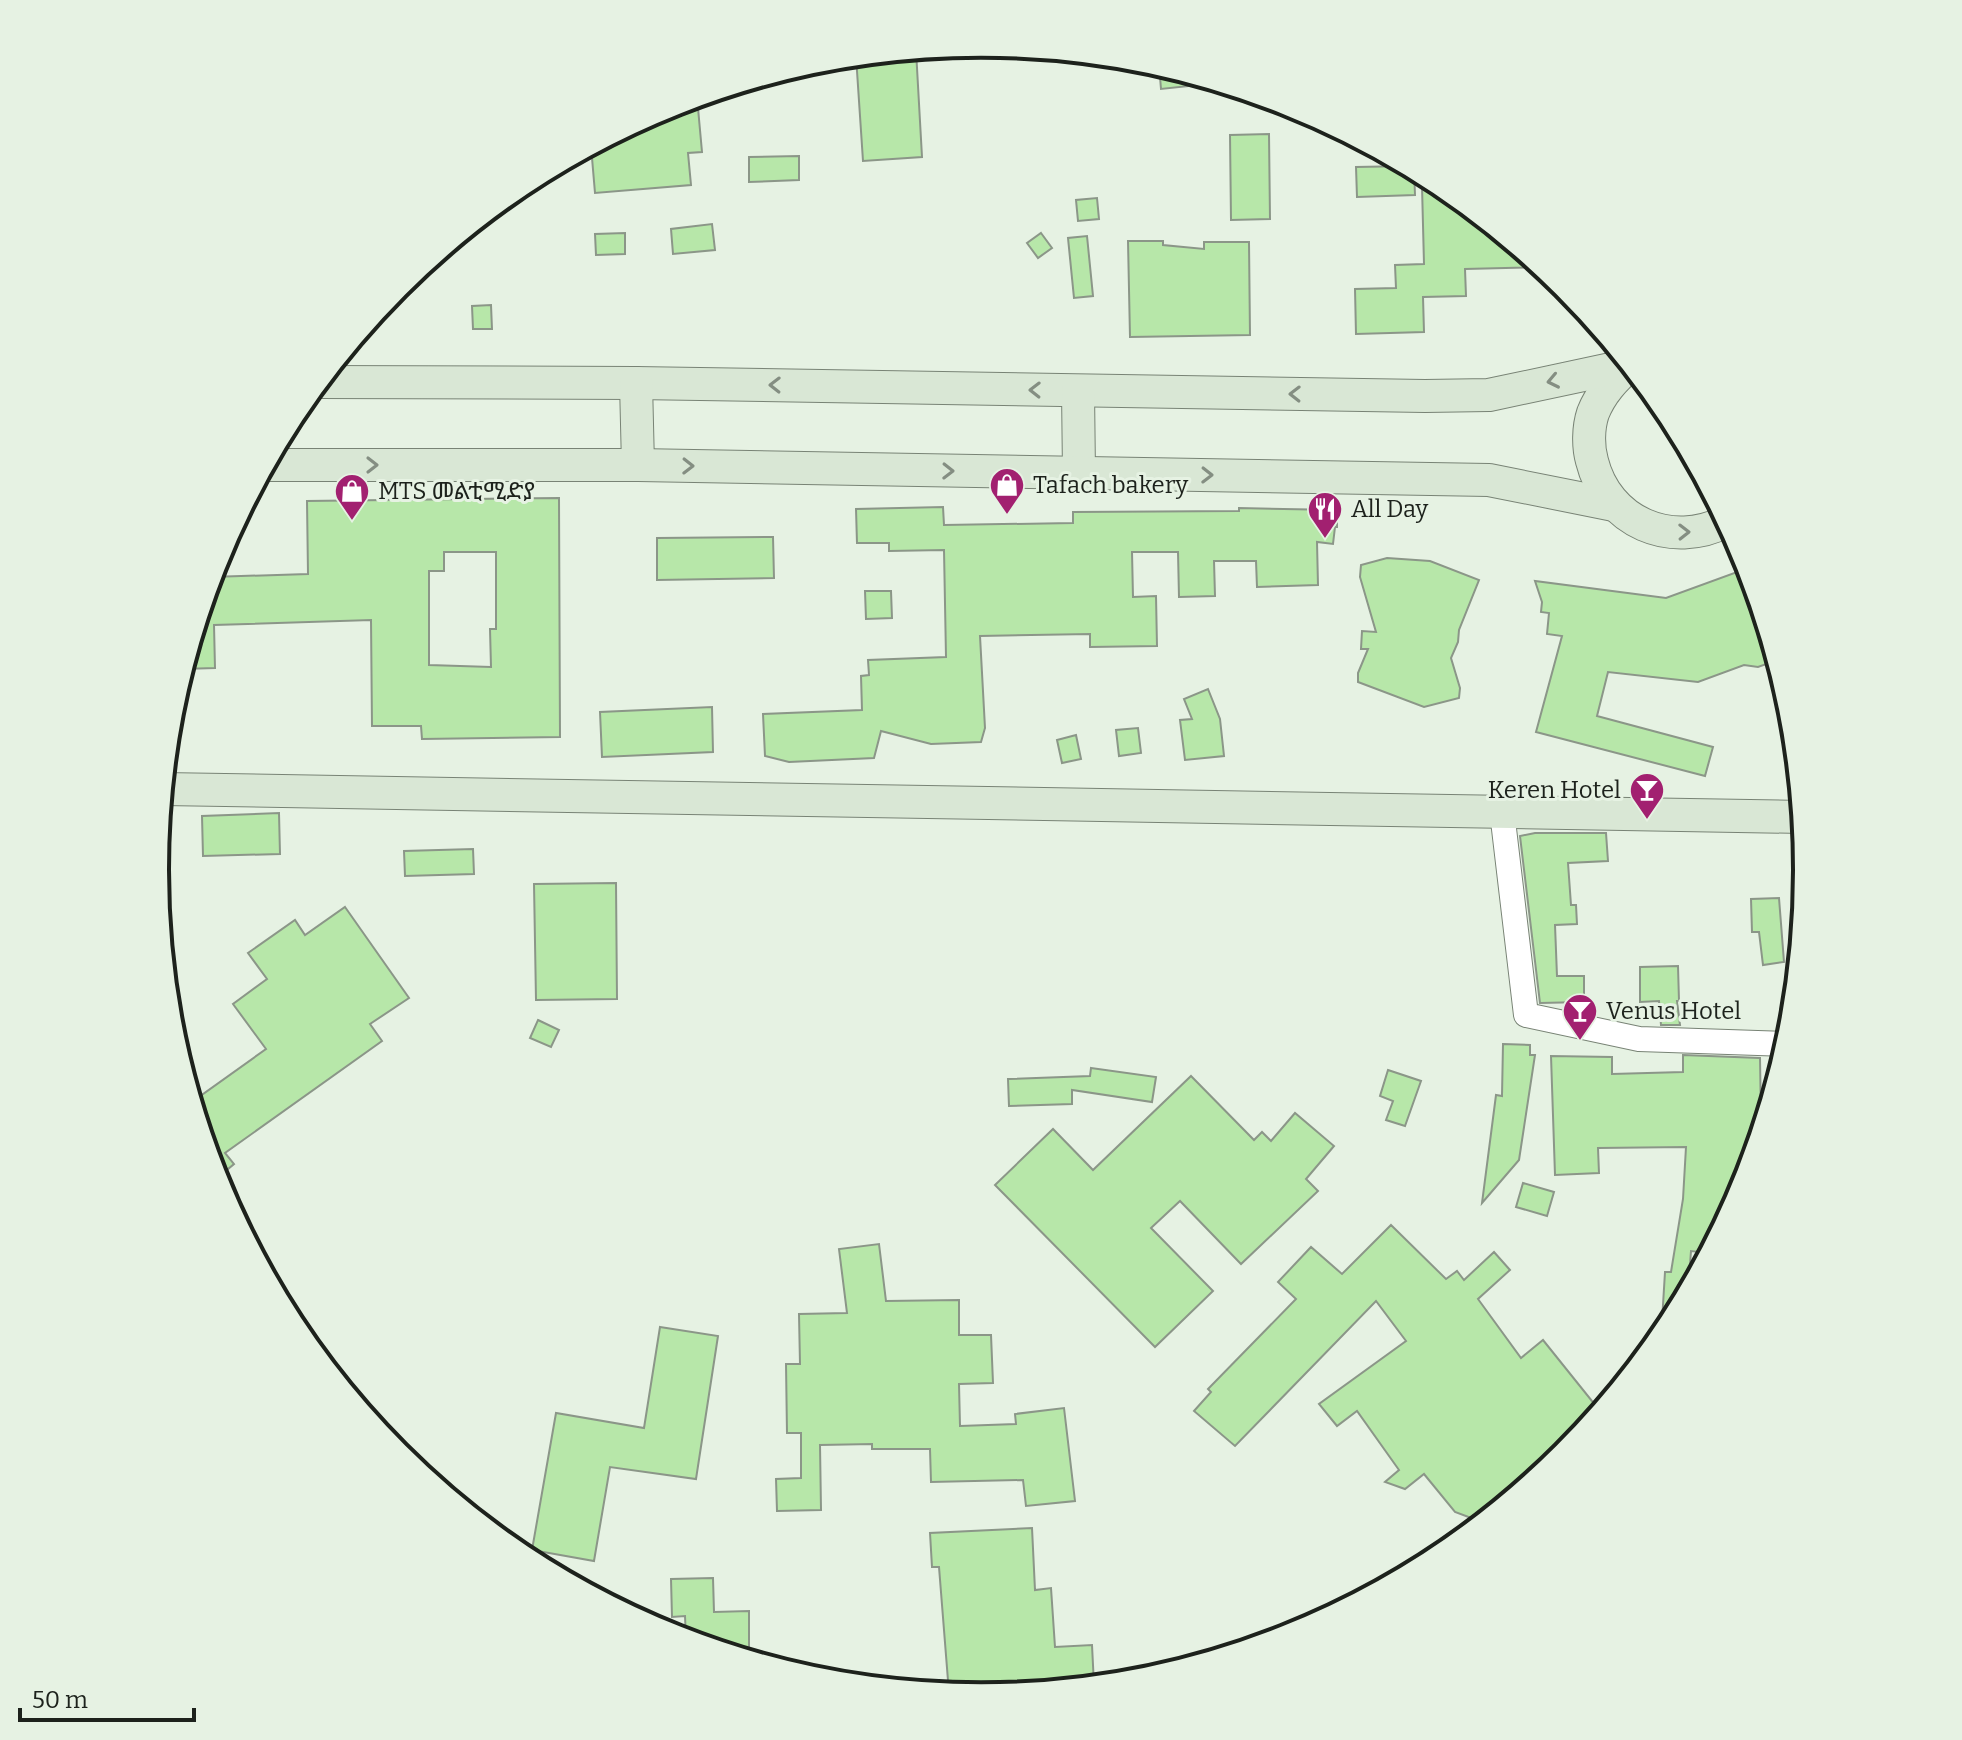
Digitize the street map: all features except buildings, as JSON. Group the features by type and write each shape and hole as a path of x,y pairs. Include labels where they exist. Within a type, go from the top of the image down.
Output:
{"main road":[{"path":"333,382 636,383 1489,395 1618,368"},
{"path":"1622,373 1607,387 1592,416 1589,447 1596,478 1614,505 1640,524 1667,532 1696,532 1715,525"},
{"path":"636,383 638,465"},
{"path":"1078,391 1079,473"},
{"path":"282,457 1489,480 1614,505"},
{"path":"174,789 1791,817"}],"street":[{"path":"1502,812 1526,1015 1639,1039 1773,1044"}],"place":[{"name":"Tafach bakery","path":"1007,516"},
{"name":"MTS መልቲሚድያ","path":"352,522"},
{"name":"All Day","path":"1325,540"},
{"name":"Keren Hotel","path":"1647,821"},
{"name":"Venus Hotel","path":"1580,1042"}]}
